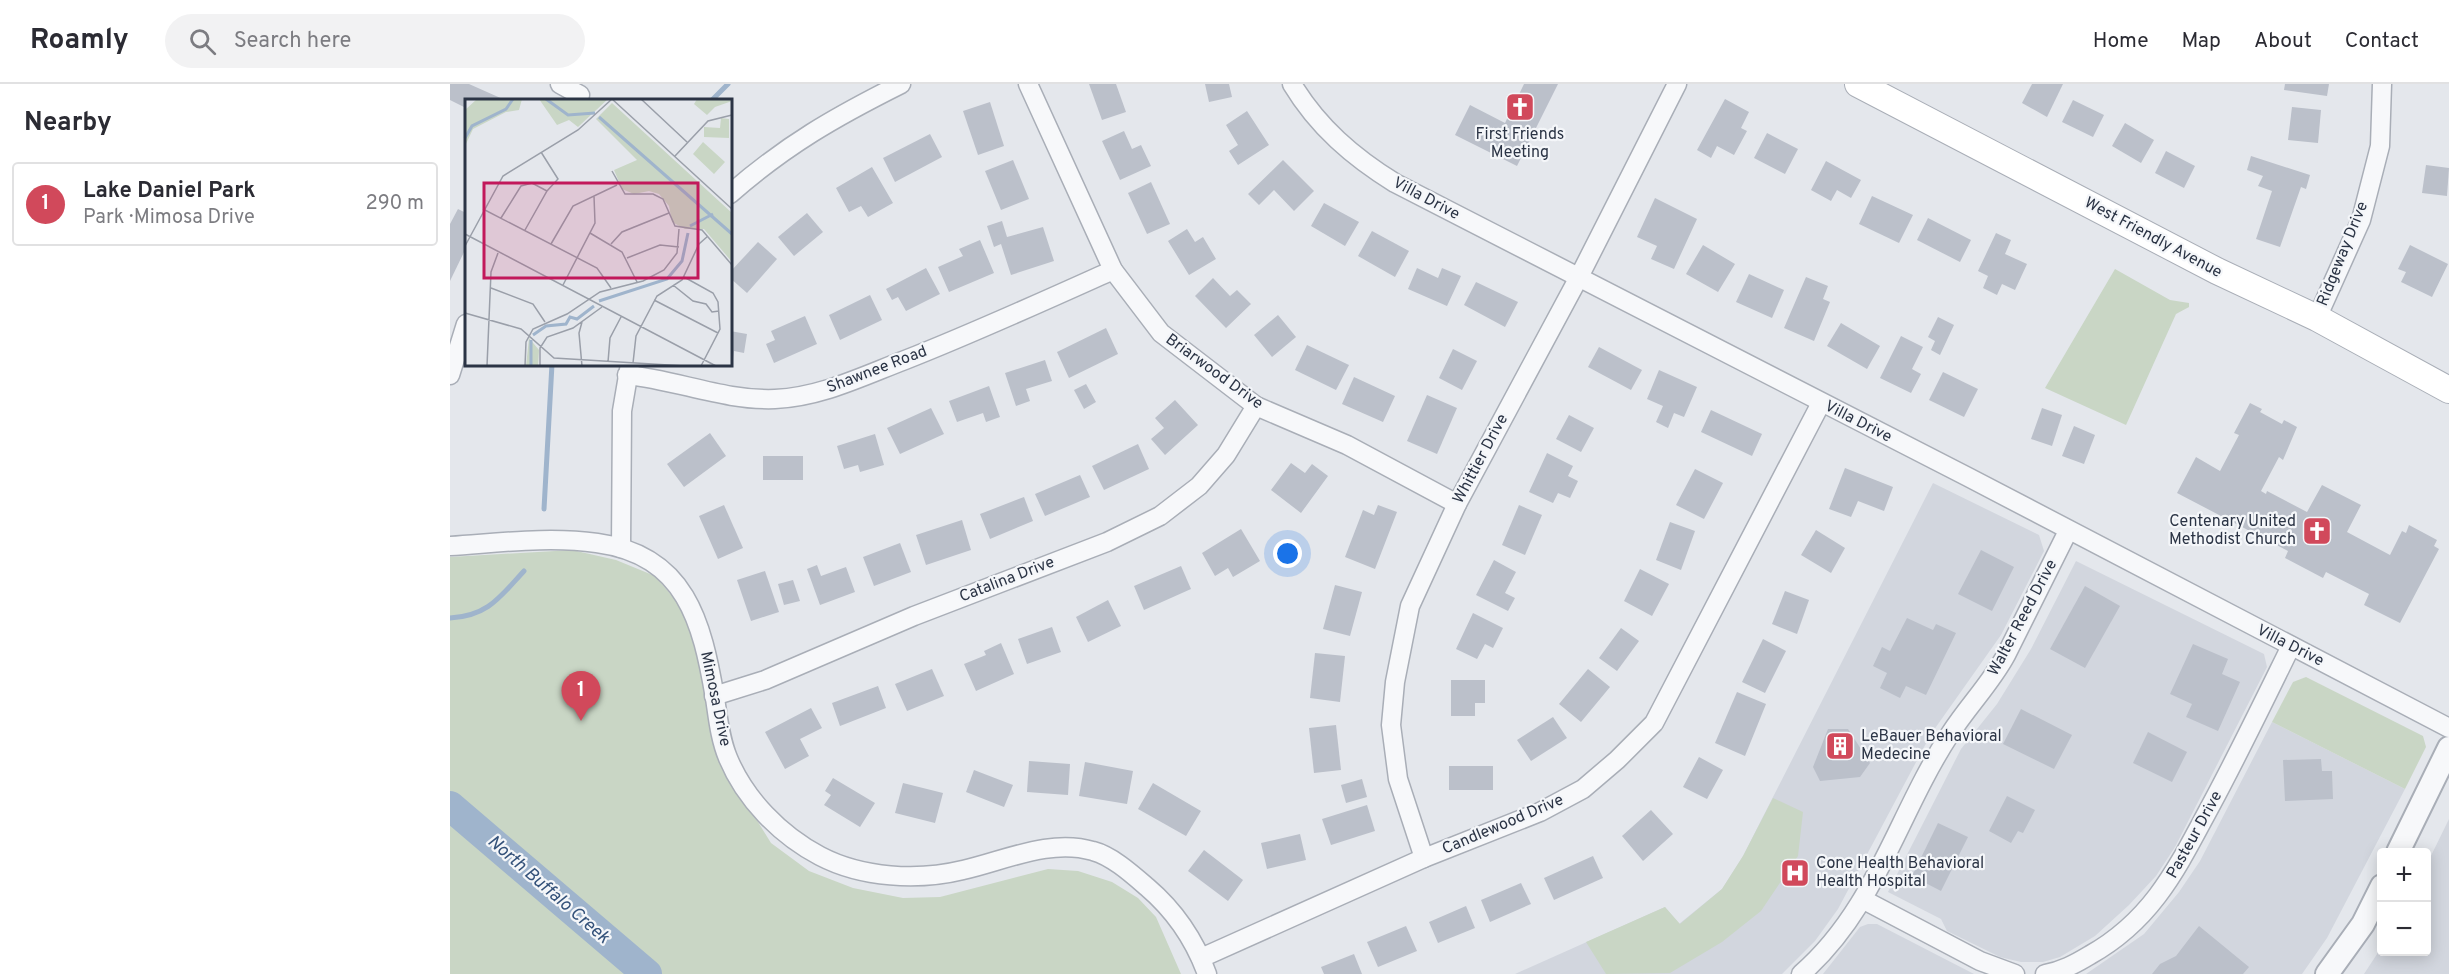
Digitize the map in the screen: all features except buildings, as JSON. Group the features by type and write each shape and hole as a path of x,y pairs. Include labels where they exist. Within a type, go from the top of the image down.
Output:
{"main road":[{"name":"West Friendly Avenue","path":"1858,84 2217,271 2317,318 2449,390"}],"street":[{"path":"560,84 581,93"},
{"path":"732,192 767,162 829,120 901,84"},
{"name":"Briarwood Drive","path":"1028,84 1113,270 1161,333 1256,406 1347,445 1457,504"},
{"name":"Villa Drive","path":"1292,84 1321,124 1359,160 1395,183 1968,477 2449,728"},
{"name":"Whittier Drive","path":"1425,858 1398,779 1391,725 1395,682 1410,606 1457,504 1579,277 1677,84"},
{"name":"Ridgeway Drive","path":"2317,318 2361,220 2380,146 2382,84"},
{"name":"Shawnee Road","path":"629,370 733,396 774,399 806,395 847,383 997,324 1113,270"},
{"path":"450,375 465,327"},
{"path":"621,548 622,411 629,370"},
{"name":"Candlewood Drive","path":"1204,966 1425,858 1540,812 1583,789 1617,760 1654,723 1821,403"},
{"name":"Catalina Drive","path":"714,696 765,680 914,616 1107,542 1160,516 1199,486 1226,455 1256,406"},
{"name":"Walter Reed Drive","path":"1801,974 1828,951 1864,900 1950,734 2003,661 2068,531"},
{"name":"Mimosa Drive","path":"450,546 551,540 598,543 621,548 663,570 683,590 699,623 720,732 728,759 749,793 778,829 821,857 872,874 927,876 963,870 1052,847 1093,851 1131,872 1160,898 1180,922 1204,966"},
{"name":"Pasteur Drive","path":"2044,974 2073,965 2099,950 2124,933 2158,897 2187,852 2291,646"},
{"path":"2400,848 2449,748"},
{"path":"2327,974 2363,924 2377,896"},
{"path":"1864,900 1980,961 2015,974"}],"shaded area":[{"path":"1933,483 2039,535 2044,551 2001,635 1931,734 1838,909 1815,941 1782,974 1515,974 1665,907 1679,924 1722,889 1743,856"},
{"path":"2076,561 2264,654 2267,667 2175,847 2156,876 2095,936 2060,957 2043,962 2021,962 2000,957 1947,931 1941,919 1888,892 1961,749 1997,704 2031,649"},
{"path":"2272,722 2405,789 2327,938 2302,974 2086,974 2144,934 2179,892 2200,861"},
{"path":"2449,819 2449,974 2364,974 2377,954 2377,956 2431,956 2431,856"},
{"path":"1877,924 1974,974 1823,974 1860,927"}],"green space":[{"path":"2115,269 2170,300 2189,303 2189,307 2176,314 2126,425 2045,388"},
{"path":"572,550 616,560 655,576 685,611 704,681 721,762 771,843 809,871 853,888 903,898 940,897 1048,869 1078,871 1112,882 1138,898 1156,917 1181,974 450,974 450,557"},
{"path":"2306,677 2423,736 2426,747 2405,789 2272,722 2293,682"},
{"path":"1773,798 1803,812 1798,856 1761,911 1722,942 1670,973 1606,974 1586,942 1665,907 1680,924 1722,889 1743,856"}],"waterway":[{"path":"713,99 728,84"},
{"path":"544,509 552,366"},
{"path":"450,618 474,613 492,604 524,571"},
{"name":"North Buffalo Creek","path":"450,806 647,974"}],"place":[{"name":"First Friends Meeting","path":"1520,107"},
{"name":"Centenary United Methodist Church","path":"2317,531"},
{"name":"Lake Daniel Park","path":"581,721"},
{"name":"LeBauer Behavioral Medecine","path":"1840,746"},
{"name":"Cone Health Behavioral Health Hospital","path":"1795,873"}]}
